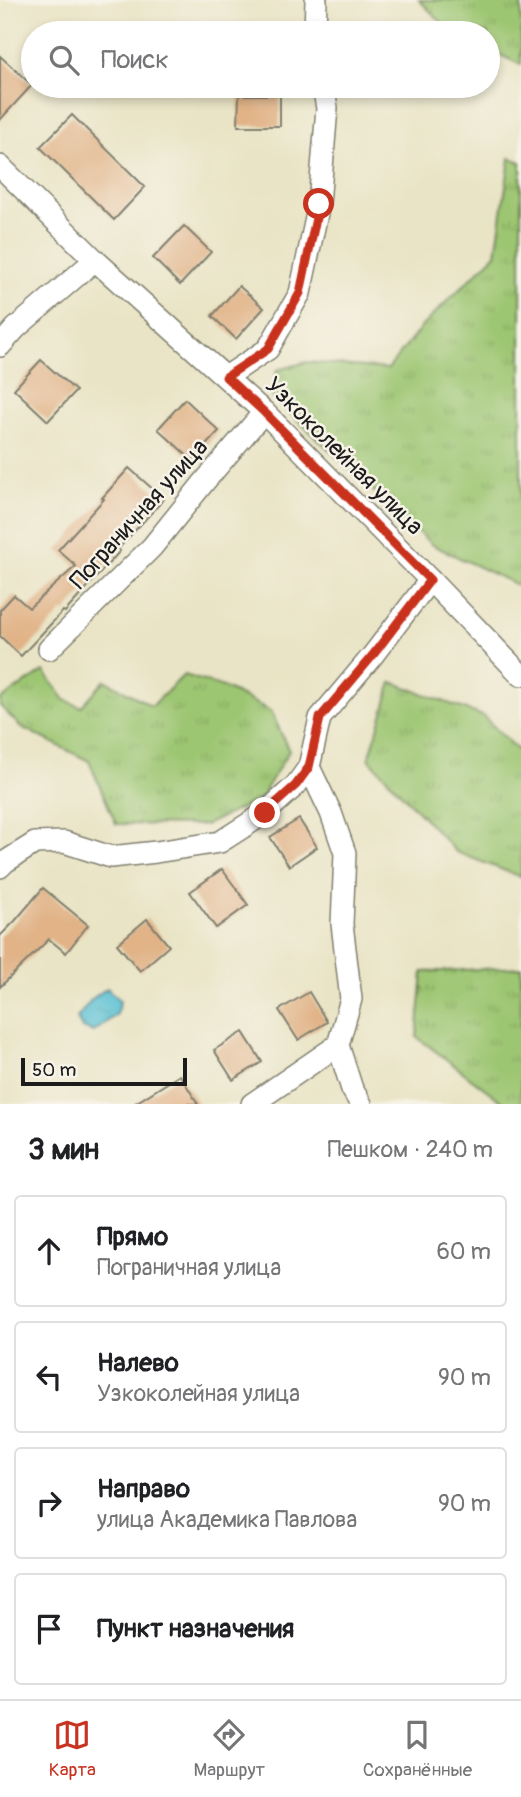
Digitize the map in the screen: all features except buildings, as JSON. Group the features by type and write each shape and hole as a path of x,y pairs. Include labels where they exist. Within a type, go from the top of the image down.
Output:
{"street":[{"path":"315,21 316,0"},
{"path":"226,377 268,349 300,293 319,204 327,108 325,98"},
{"name":"Узкоколейная улица","path":"0,166 95,260 264,412 521,675"},
{"path":"0,346 16,328 95,260"},
{"name":"Пограничная улица","path":"49,649 152,547 264,412"},
{"path":"0,867 35,843 64,842 111,857 220,842 265,813 296,785 309,767 320,718 373,655 430,580"},
{"path":"309,767 331,813 345,853 342,923 351,999 338,1045 352,1089 361,1104"},
{"path":"252,1104 338,1045"}],"green space":[{"path":"419,0 521,0 521,65 500,55 500,21 440,21"},
{"path":"510,158 521,162 521,587 432,545 272,397 277,370 307,362 388,369 423,325 496,254"},
{"path":"44,671 65,700 81,707 105,680 152,706 184,675 223,687 271,711 289,751 260,799 206,825 116,824 89,761 21,727 0,706 0,700"},
{"path":"392,682 483,716 521,753 521,877 456,852 369,759"},
{"path":"521,967 521,1104 505,1104 417,1037 423,972"}],"water":[{"path":"107,988 120,1001 117,1014 94,1032 82,1028 77,1018 92,999"}],"route":[{"path":"265,813 296,785 309,767 320,718 373,655 430,580 226,377 268,349 300,293 319,204"}]}
